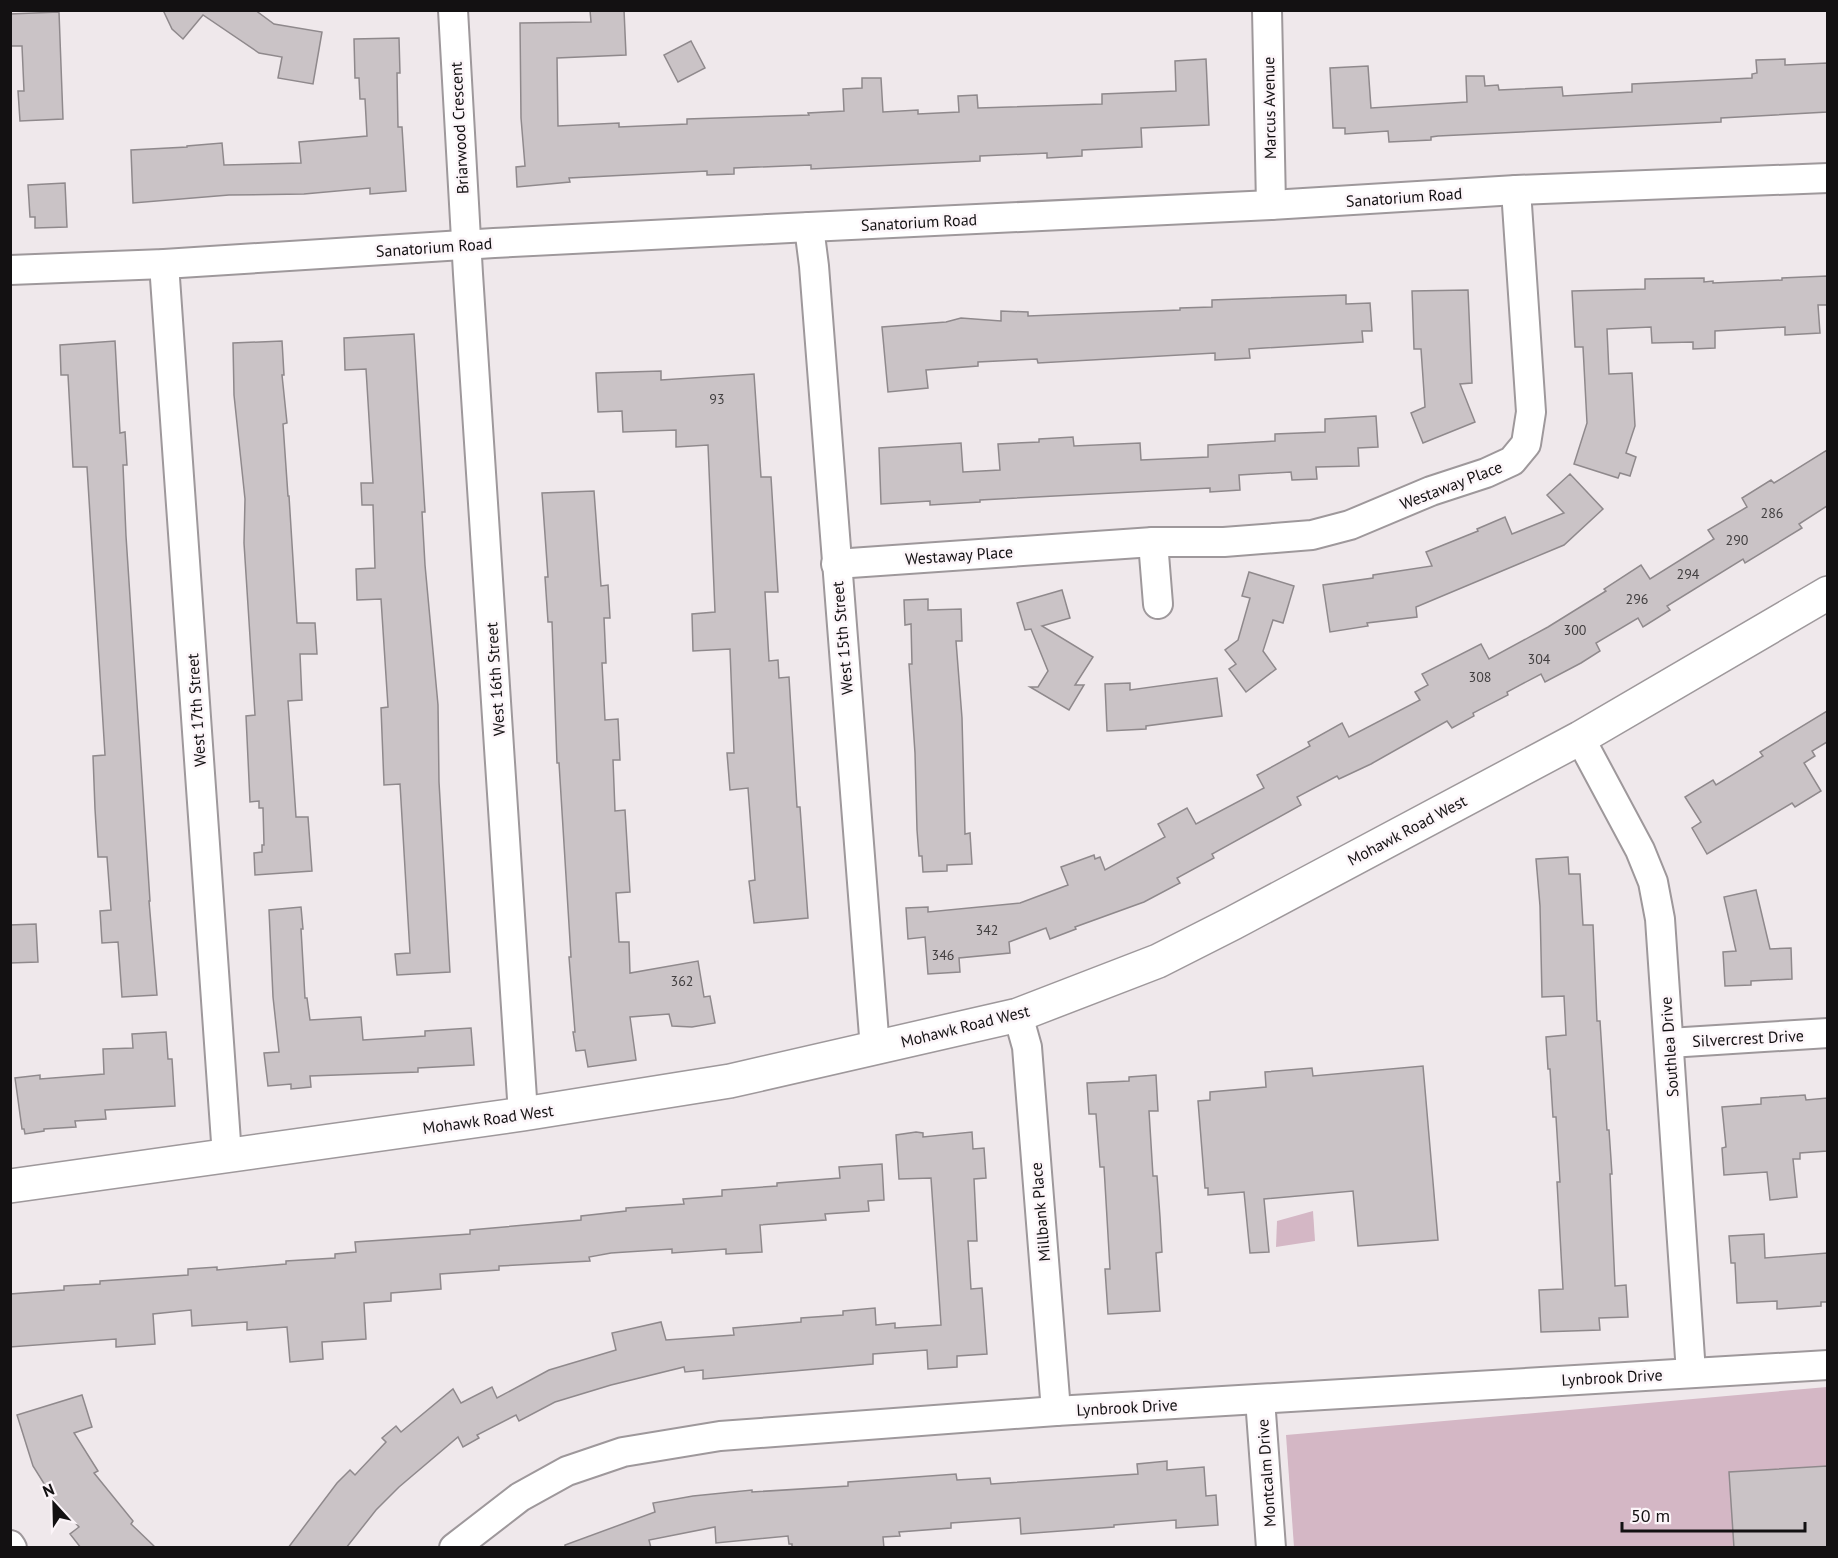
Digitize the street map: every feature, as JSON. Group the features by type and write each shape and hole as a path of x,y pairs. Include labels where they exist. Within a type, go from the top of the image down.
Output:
{"main road":[{"name":"Mohawk Road West","path":"10,1186 523,1114 730,1081 1018,1015 1158,961 1581,738 1827,592"}],"street":[{"name":"Briarwood Crescent","path":"453,10 466,245"},
{"name":"Marcus Avenue","path":"1267,10 1272,206"},
{"name":"Sanatorium Road","path":"10,270 164,264 809,227 1272,206 1516,190 1827,178"},
{"name":"Westaway Place","path":"836,564 1153,542 1224,542 1312,535 1350,525 1431,491 1486,473 1512,461 1526,444 1531,412 1516,190"},
{"name":"West 15th Street","path":"809,227 814,266 875,1049"},
{"name":"West 16th Street","path":"466,245 523,1114"},
{"name":"West 17th Street","path":"164,264 227,1156"},
{"path":"1153,542 1158,604"},
{"name":"Southlea Drive","path":"1581,738 1641,850 1653,882 1660,919 1691,1373"},
{"name":"Millbank Place","path":"1018,1015 1026,1047 1056,1411"},
{"name":"Silvercrest Drive","path":"1669,1043 1827,1033"},
{"name":"Lynbrook Drive","path":"454,1548 520,1497 567,1471 623,1452 720,1436 1056,1411 1827,1365"},
{"name":"Montcalm Drive","path":"1260,1399 1271,1548"}],"shaded area":[{"path":"1313,1211 1315,1241 1276,1247 1277,1221"},
{"path":"1827,1387 1827,1547 1294,1547 1286,1435"}],"building":[{"path":"163,10 255,10 274,24 322,32 313,84 278,78 282,57 259,53 203,15 183,39 172,29"},
{"path":"590,10 624,10 626,55 557,58 558,126 619,123 619,127 687,124 687,119 809,115 808,113 844,111 843,89 862,88 862,78 881,78 883,112 918,110 918,114 959,112 958,96 977,95 978,108 1102,104 1102,94 1176,91 1175,61 1206,59 1209,125 1141,128 1142,147 1082,150 1082,156 1047,158 1047,153 980,156 980,161 811,169 811,165 734,168 734,174 707,175 707,171 569,178 570,182 517,187 516,167 525,166 521,118 520,23 591,22"},
{"path":"59,12 63,119 20,121 18,91 24,91 22,46 10,46 10,14"},
{"path":"399,38 398,127 402,127 406,191 370,194 370,188 304,194 229,195 133,203 131,150 222,143 224,165 301,163 299,142 367,136 365,99 360,99 359,78 355,78 354,39"},
{"path":"691,41 705,68 678,82 664,55"},
{"path":"1785,59 1785,65 1827,63 1827,112 1721,118 1721,122 1438,136 1431,137 1431,140 1389,142 1388,131 1345,134 1345,128 1333,128 1330,68 1368,66 1371,108 1467,102 1466,76 1484,76 1485,86 1498,85 1499,90 1562,87 1563,96 1632,92 1632,84 1752,78 1752,74 1757,73 1756,60"},
{"path":"65,183 67,227 35,228 35,217 30,217 28,185"},
{"path":"1827,276 1827,305 1818,305 1820,333 1785,335 1785,327 1715,331 1715,348 1693,349 1693,342 1652,343 1651,327 1607,329 1609,374 1632,373 1635,426 1626,453 1636,457 1630,476 1620,473 1618,478 1574,464 1587,423 1583,347 1575,347 1572,291 1645,289 1645,279 1704,278 1704,282 1713,281 1713,283"},
{"path":"1468,290 1472,383 1460,384 1475,422 1423,443 1411,413 1425,407 1421,349 1414,349 1412,291"},
{"path":"1346,295 1346,304 1370,303 1372,331 1362,331 1363,342 1249,349 1250,358 1215,360 1215,353 1038,363 1037,359 978,362 978,366 926,370 928,388 888,392 882,327 946,322 961,318 1001,321 1001,311 1028,312 1028,316 1180,310 1180,308 1212,307 1212,300"},
{"path":"414,334 425,512 422,512 425,565 438,705 439,782 450,972 397,975 395,954 410,953 400,784 384,785 381,708 388,707 381,599 357,600 356,569 375,568 373,505 362,505 361,483 373,483 366,369 345,370 344,338"},
{"path":"115,341 120,433 125,432 127,465 123,465 126,536 157,995 122,997 118,942 102,943 100,911 111,910 107,857 98,857 95,809 93,756 105,755 87,467 73,467 68,375 61,375 60,345"},
{"path":"282,341 284,375 282,375 287,423 283,424 297,623 315,623 317,654 300,654 302,700 288,701 296,817 308,817 312,871 255,875 254,853 262,852 262,845 264,845 263,808 259,808 259,801 250,802 246,716 255,715 244,543 245,499 234,395 233,343"},
{"path":"661,371 661,380 754,374 761,477 771,477 778,592 765,592 769,661 778,660 779,678 789,677 797,807 800,807 808,918 754,923 749,881 755,880 748,788 730,790 727,753 734,753 730,649 693,651 692,614 715,612 708,445 676,447 676,430 623,432 622,411 598,412 596,373"},
{"path":"1376,416 1378,447 1358,448 1359,466 1316,467 1317,479 1292,480 1291,472 1239,475 1240,490 1210,492 1210,488 980,500 980,502 930,505 930,501 881,504 879,448 961,443 963,472 1000,470 998,444 1039,442 1039,439 1073,437 1074,446 1140,443 1141,460 1208,457 1208,445 1275,441 1275,434 1325,432 1325,419"},
{"path":"1827,450 1827,506 1799,524 1802,528 1745,563 1743,559 1667,606 1670,610 1643,627 1638,618 1596,643 1600,651 1581,663 1545,682 1541,674 1507,692 1508,695 1473,713 1474,716 1452,728 1447,721 1371,764 1339,779 1337,776 1297,797 1301,805 1212,854 1214,858 1177,878 1180,883 1144,902 1075,927 1076,929 1050,939 1046,928 1009,942 1010,953 959,958 960,972 928,974 925,937 908,939 906,908 928,907 928,912 1020,903 1068,885 1061,867 1094,855 1095,859 1100,857 1105,870 1165,837 1158,824 1187,808 1196,824 1264,788 1257,775 1310,746 1308,742 1342,723 1349,737 1420,700 1415,692 1428,685 1422,674 1481,644 1489,659 1548,627 1606,591 1604,589 1641,565 1650,579 1714,539 1708,530 1747,507 1742,498 1771,480 1774,483"},
{"path":"1570,474 1603,509 1564,545 1416,607 1417,617 1367,623 1368,626 1330,632 1323,585 1432,566 1426,552 1478,531 1477,529 1505,517 1512,534 1564,513 1547,495"},
{"path":"594,491 601,586 608,585 610,618 604,618 606,663 602,663 605,720 618,719 620,760 613,760 615,811 625,810 630,892 616,893 619,942 629,942 630,973 698,961 704,997 710,996 715,1023 692,1027 672,1026 669,1014 630,1017 636,1060 588,1067 585,1050 576,1051 573,1032 575,1032 569,957 571,957 559,763 557,763 552,622 548,622 545,577 548,577 542,493"},
{"path":"1249,572 1294,586 1283,623 1273,620 1263,651 1276,669 1246,692 1229,669 1236,664 1225,650 1238,640 1250,598 1242,596"},
{"path":"1062,590 1070,618 1042,626 1093,657 1075,685 1084,685 1069,710 1030,687 1038,687 1048,671 1031,629 1025,630 1017,603"},
{"path":"928,599 928,610 961,609 962,641 956,641 962,718 965,834 970,833 972,864 947,865 947,871 923,872 917,830 909,664 912,664 911,624 905,625 904,600"},
{"path":"1217,678 1222,716 1146,726 1146,729 1107,731 1105,684 1130,683 1130,690"},
{"path":"1827,711 1827,742 1812,751 1815,756 1804,763 1821,791 1795,807 1792,803 1707,854 1692,828 1701,822 1685,797 1713,780 1716,785 1763,756 1760,752"},
{"path":"1568,857 1569,874 1580,874 1583,925 1593,925 1597,1021 1600,1021 1612,1174 1610,1174 1615,1286 1626,1285 1628,1317 1599,1318 1600,1330 1541,1332 1539,1290 1563,1289 1556,1117 1553,1117 1546,1037 1566,1035 1564,996 1542,997 1540,906 1536,859"},
{"path":"1756,890 1770,949 1791,948 1792,979 1751,981 1751,985 1725,986 1723,952 1736,951 1724,897"},
{"path":"301,907 305,998 307,998 310,1020 361,1017 363,1040 425,1036 425,1031 471,1028 474,1065 418,1068 418,1072 310,1076 311,1087 291,1089 291,1084 268,1086 264,1053 279,1052 273,997 269,910"},
{"path":"36,924 38,962 10,963 10,925"},
{"path":"166,1032 168,1059 172,1059 175,1106 105,1110 106,1119 75,1121 76,1127 44,1129 44,1131 25,1134 22,1129 15,1078 40,1075 40,1079 104,1074 103,1049 133,1048 132,1034"},
{"path":"1423,1066 1438,1240 1358,1246 1353,1191 1264,1199 1269,1252 1250,1253 1244,1192 1208,1195 1208,1188 1205,1188 1198,1101 1210,1100 1210,1092 1266,1087 1265,1072 1312,1068 1313,1076"},
{"path":"1156,1075 1158,1111 1149,1111 1153,1176 1157,1176 1162,1252 1156,1253 1160,1311 1108,1314 1105,1269 1110,1269 1104,1167 1100,1167 1096,1114 1089,1114 1087,1083 1129,1081 1129,1077"},
{"path":"1805,1095 1806,1100 1827,1098 1827,1151 1800,1153 1800,1159 1793,1159 1797,1197 1770,1200 1767,1172 1724,1175 1722,1148 1726,1147 1722,1107 1761,1104 1761,1098"},
{"path":"972,1132 973,1149 984,1148 986,1178 974,1179 977,1241 968,1241 971,1289 982,1288 987,1354 957,1356 957,1367 928,1369 927,1350 873,1354 873,1364 703,1379 703,1370 685,1372 684,1367 611,1385 555,1402 519,1421 516,1415 477,1435 479,1438 463,1447 458,1437 399,1487 376,1510 346,1548 288,1548 337,1483 350,1470 355,1475 386,1442 382,1438 396,1426 401,1432 453,1389 461,1403 492,1387 497,1398 549,1370 616,1350 612,1333 661,1322 666,1340 734,1335 733,1328 801,1322 801,1318 843,1315 843,1311 875,1308 876,1325 895,1323 895,1328 941,1325 931,1178 899,1179 896,1135 923,1133 923,1137"},
{"path":"882,1164 884,1200 868,1201 869,1211 825,1214 826,1220 760,1225 762,1252 726,1254 726,1249 672,1253 672,1249 611,1253 589,1257 590,1261 499,1266 499,1270 440,1274 441,1289 391,1293 391,1301 364,1303 366,1339 322,1342 323,1359 290,1362 287,1327 247,1330 247,1322 192,1326 191,1310 153,1314 155,1344 116,1347 116,1339 10,1347 10,1294 64,1290 64,1286 100,1284 100,1281 188,1275 188,1269 217,1267 217,1270 286,1264 286,1261 335,1258 335,1254 356,1252 355,1242 470,1234 470,1230 581,1220 581,1216 626,1211 626,1208 684,1204 683,1199 722,1196 722,1190 840,1178 839,1167"},
{"path":"1764,1234 1765,1258 1827,1253 1827,1302 1821,1302 1821,1306 1777,1309 1777,1301 1737,1303 1735,1263 1731,1263 1729,1236"},
{"path":"82,1395 92,1427 74,1433 98,1471 94,1473 133,1521 131,1524 156,1548 81,1548 70,1534 79,1527 53,1498 33,1466 17,1415"},
{"path":"1167,1461 1167,1470 1204,1467 1206,1496 1216,1495 1218,1525 1176,1528 1176,1520 1021,1534 1020,1518 951,1523 951,1528 899,1532 900,1536 883,1537 884,1548 792,1548 788,1536 716,1543 715,1527 649,1540 651,1548 565,1548 565,1545 655,1512 653,1503 693,1496 752,1490 752,1492 848,1486 848,1482 956,1474 957,1480 990,1478 991,1484 1138,1474 1137,1464"},
{"path":"1827,1466 1827,1548 1734,1548 1729,1472"}]}
